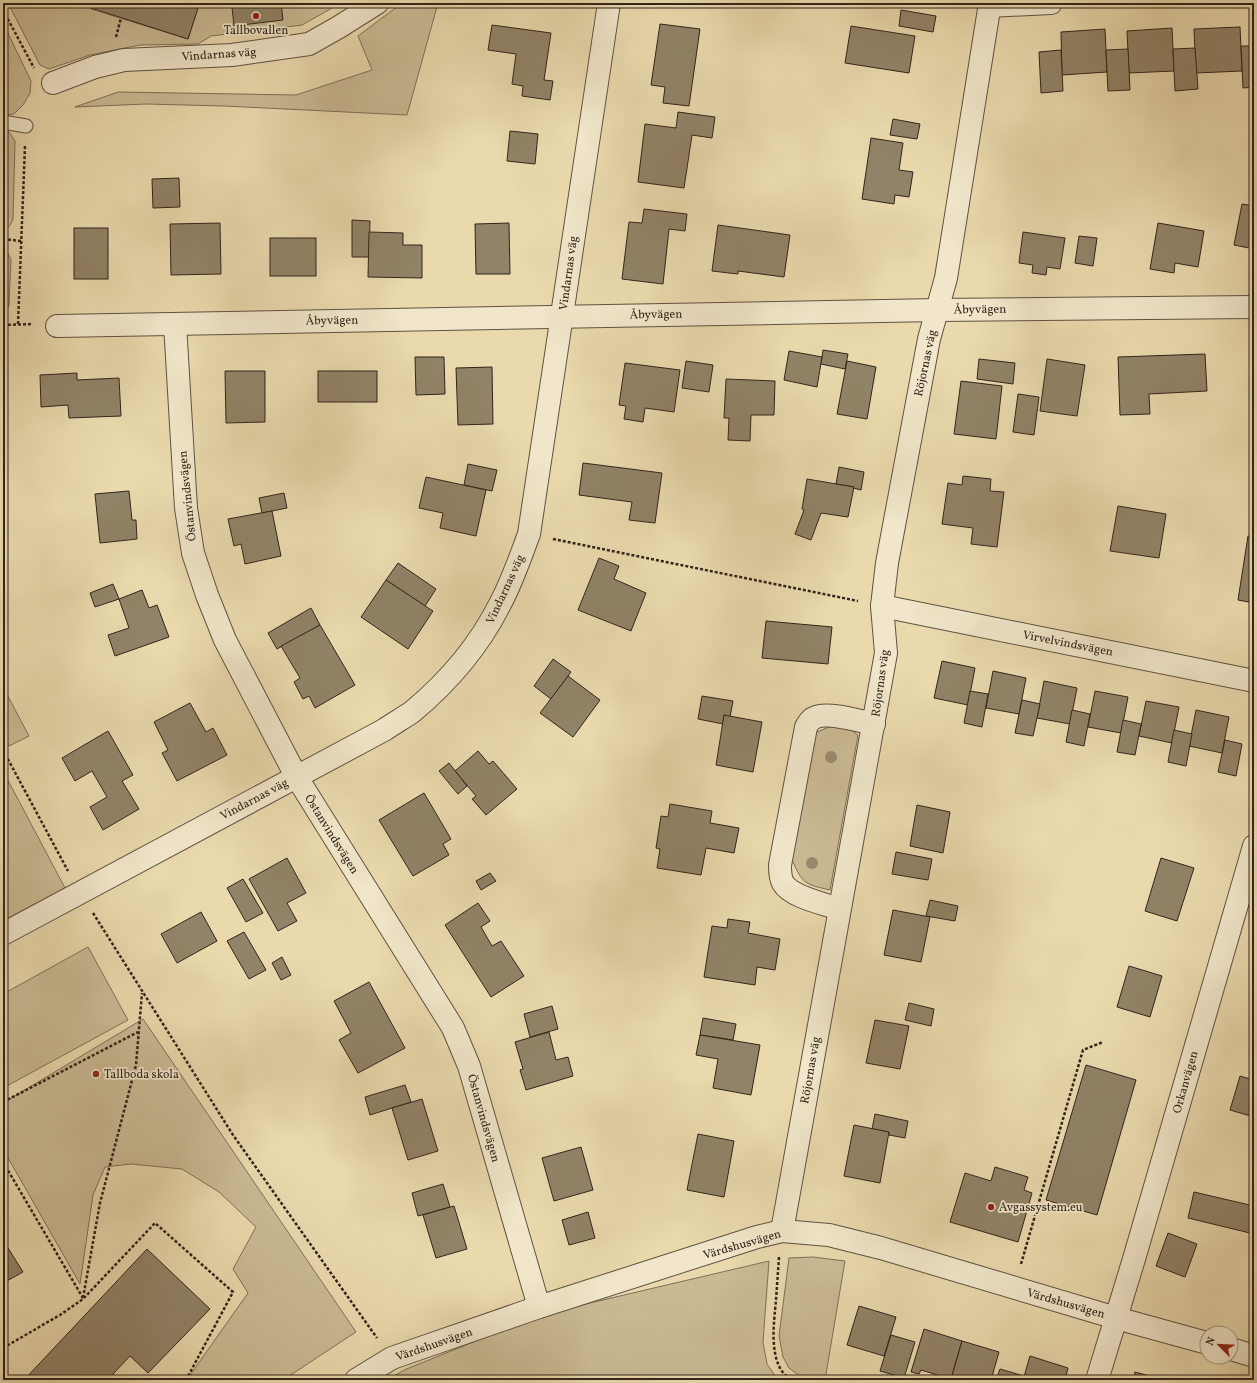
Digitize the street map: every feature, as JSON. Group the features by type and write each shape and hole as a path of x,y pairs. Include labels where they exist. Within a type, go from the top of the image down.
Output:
{"street":[{"name":"Vindarnas väg","path":"53,83 95,67 124,60 232,55 309,44 377,3"},
{"name":"Vindarnas väg","path":"3,934 384,730 410,713 436,691 460,665 481,637 504,598 516,571 529,534 609,3"},
{"path":"989,4 1051,3"},
{"name":"Röjornas väg","path":"782,1231 886,653 882,606 887,563 929,339 946,278 989,4"},
{"name":"Åbyvägen","path":"57,326 937,310 1254,307"},
{"name":"Östanvindsvägen","path":"174,324 186,508 193,553 207,596 225,640 296,776 453,1028 469,1066 539,1307"},
{"name":"Virvelvindsvägen","path":"882,606 1254,681"},
{"name":"Röjornas väg","path":"839,909 795,894 783,884 780,875 780,865 801,751 806,727 812,718 820,715 829,715 874,724"},
{"name":"Orkanvägen","path":"1097,1380 1254,846"},
{"name":"Värdshusvägen","path":"356,1380 392,1358 539,1307 757,1237 782,1231 829,1235 881,1248 1116,1318 1199,1341"},
{"path":"1239,1351 1254,1356"}],"lane":[{"path":"3,122 26,126"}],"path":[{"path":"3,10 45,88 53,83"},
{"path":"3,325 18,324 26,126"},
{"path":"3,239 21,242"},
{"path":"529,534 882,606"},
{"path":"3,750 80,892 142,993 233,1135 392,1358"},
{"path":"83,1298 100,1203 136,1065 142,993"},
{"path":"3,1102 138,1032"},
{"path":"1014,1288 1083,1050 1103,1042"},
{"path":"3,1162 83,1298"},
{"path":"3,1348 60,1315 83,1298 155,1223 233,1292 186,1380"},
{"path":"782,1231 773,1340 776,1359 785,1376 792,1380"}],"shaded area":[{"path":"8,3 93,3 91,9 188,39 198,8 183,3 341,3 302,25 211,36 198,44 140,45 90,55 49,69 40,65"},
{"path":"402,3 438,3 407,115 224,106 146,104 75,107 118,92 296,95 372,70 358,36"},
{"path":"3,23 31,81 30,93 23,105 14,114 4,115 3,115"},
{"path":"3,128 9,132 15,141 13,219 11,224 5,229 3,229"},
{"path":"3,245 11,259 9,306 3,314"},
{"path":"3,687 29,736 9,746 3,734"},
{"path":"834,725 851,730 858,735 830,890 805,882 792,860 812,742 817,732"},
{"path":"3,771 65,888 3,921"},
{"path":"88,947 128,1020 3,1088 3,994"},
{"path":"143,1019 356,1332 283,1380 191,1380 188,1378 248,1293 233,1269 256,1227 219,1192 182,1169 131,1164 105,1167 93,1195 80,1284 3,1149 3,1103"},
{"path":"813,1257 845,1261 825,1380 812,1380 800,1376 789,1368 783,1357 779,1336 789,1258"},
{"path":"769,1261 763,1342 767,1364 778,1380 388,1380 404,1370 543,1314"}],"building":[{"path":"93,3 183,3 198,8 188,39 91,8"},
{"path":"263,3 281,3 283,20 234,26 232,7"},
{"path":"901,10 936,16 933,32 899,26"},
{"path":"660,24 700,29 689,106 663,103 665,87 651,85"},
{"path":"492,25 551,33 544,80 553,81 550,100 522,96 523,86 512,84 516,54 488,50"},
{"path":"851,26 915,36 909,73 845,63"},
{"path":"1240,27 1242,71 1196,73 1194,29"},
{"path":"1172,28 1174,71 1129,73 1127,31"},
{"path":"1105,29 1107,72 1062,75 1061,32"},
{"path":"1241,46 1254,46 1254,87 1243,88"},
{"path":"1195,48 1198,89 1175,91 1173,49"},
{"path":"1128,49 1130,90 1108,91 1106,50"},
{"path":"1061,50 1063,91 1041,93 1039,52"},
{"path":"678,112 715,117 712,138 692,135 684,188 638,182 645,124 676,128"},
{"path":"893,119 920,124 917,139 890,135"},
{"path":"510,131 538,134 535,164 507,161"},
{"path":"871,138 903,143 899,170 913,172 909,197 895,195 894,204 862,199"},
{"path":"179,178 180,207 153,208 152,179"},
{"path":"1242,204 1254,206 1254,249 1234,245"},
{"path":"644,209 687,214 685,231 669,229 663,284 622,279 629,222 642,223"},
{"path":"352,220 370,221 369,257 352,257"},
{"path":"220,223 221,274 171,275 170,224"},
{"path":"509,223 510,274 476,274 475,224"},
{"path":"1158,223 1204,231 1198,267 1175,263 1174,273 1150,269"},
{"path":"718,225 790,235 784,277 738,271 738,274 712,271"},
{"path":"74,228 108,228 108,279 74,279"},
{"path":"369,232 403,233 403,245 422,245 422,278 368,277"},
{"path":"1023,232 1065,238 1060,269 1047,267 1046,275 1032,273 1033,265 1019,263"},
{"path":"1079,236 1097,238 1093,266 1075,263"},
{"path":"270,238 316,238 316,276 270,276"},
{"path":"823,350 848,354 845,369 821,364"},
{"path":"789,351 822,357 817,387 784,380"},
{"path":"1205,354 1207,391 1149,394 1150,414 1120,415 1118,357"},
{"path":"415,357 444,357 445,394 416,395"},
{"path":"979,359 1015,363 1013,384 977,379"},
{"path":"1047,359 1085,365 1077,416 1040,411"},
{"path":"686,361 713,365 709,392 682,388"},
{"path":"847,361 876,367 867,419 837,414"},
{"path":"625,363 680,370 674,412 645,408 643,422 624,419 626,406 619,405"},
{"path":"492,367 493,424 458,425 456,368"},
{"path":"225,371 265,371 265,422 226,423"},
{"path":"318,371 377,371 377,402 318,402"},
{"path":"77,373 77,380 119,378 121,416 69,418 68,405 41,407 40,375"},
{"path":"726,379 775,381 774,415 751,415 750,441 728,440 729,418 724,418"},
{"path":"961,381 1002,386 996,439 954,434"},
{"path":"1018,394 1039,397 1034,435 1013,432"},
{"path":"583,463 662,473 655,523 629,520 632,502 579,495"},
{"path":"468,464 497,470 492,491 464,485"},
{"path":"839,467 864,472 861,490 853,488 854,487 836,484"},
{"path":"963,476 991,479 990,491 1004,492 997,547 971,544 973,528 942,524 948,483 962,485"},
{"path":"426,477 486,490 476,536 440,528 443,513 419,508"},
{"path":"807,479 854,487 848,517 821,513 811,540 795,534 804,510 802,509"},
{"path":"129,491 132,520 136,520 137,539 100,543 95,494"},
{"path":"284,493 287,508 262,513 259,498"},
{"path":"1118,506 1166,514 1159,558 1110,551"},
{"path":"272,511 281,556 245,564 241,544 234,546 228,519"},
{"path":"1248,536 1254,537 1254,603 1238,600"},
{"path":"599,558 619,566 614,579 646,593 631,631 578,610"},
{"path":"398,563 436,589 425,606 386,580"},
{"path":"386,580 433,611 408,649 361,617"},
{"path":"113,584 119,599 95,607 90,593"},
{"path":"142,590 149,608 157,605 169,637 115,656 108,635 129,628 119,599"},
{"path":"311,608 320,625 277,649 268,633"},
{"path":"766,621 832,627 828,664 762,658"},
{"path":"320,625 355,685 315,708 309,696 303,699 294,682 300,678 281,646"},
{"path":"553,659 571,672 551,699 534,686"},
{"path":"942,661 975,668 968,705 934,698"},
{"path":"993,671 1026,678 1019,714 986,708"},
{"path":"568,676 600,700 573,737 540,713"},
{"path":"1044,681 1077,688 1070,724 1037,718"},
{"path":"970,691 988,694 982,727 964,723"},
{"path":"1095,691 1128,697 1121,733 1088,727"},
{"path":"702,696 733,701 730,717 724,715 723,724 698,719"},
{"path":"1022,700 1040,704 1033,736 1015,733"},
{"path":"1146,701 1179,707 1172,743 1139,736"},
{"path":"190,703 206,732 213,728 227,755 177,781 162,753 168,750 154,722"},
{"path":"1072,710 1090,714 1084,746 1066,742"},
{"path":"1196,710 1229,717 1222,753 1189,746"},
{"path":"724,715 762,722 753,772 716,765"},
{"path":"1123,720 1141,724 1135,755 1117,752"},
{"path":"1174,730 1192,734 1186,766 1168,762"},
{"path":"108,731 133,775 122,781 139,809 103,830 90,807 107,797 92,771 75,781 62,758"},
{"path":"1225,740 1242,744 1236,776 1218,772"},
{"path":"478,751 489,764 493,761 517,789 486,815 472,799 476,796 455,771"},
{"path":"449,763 467,786 458,794 439,771"},
{"path":"424,793 451,839 443,844 449,855 413,876 379,820"},
{"path":"670,804 712,811 710,823 739,828 734,853 706,848 701,875 657,868 660,849 656,848 661,816 668,817"},
{"path":"917,805 950,812 943,853 910,846"},
{"path":"896,852 932,859 928,880 892,874"},
{"path":"287,858 306,893 287,903 297,921 278,931 249,879"},
{"path":"1161,858 1194,868 1177,921 1145,911"},
{"path":"490,873 496,881 481,890 476,881"},
{"path":"243,879 263,913 246,922 227,888"},
{"path":"930,900 958,906 955,921 926,916"},
{"path":"478,903 490,921 481,927 492,946 501,941 524,976 491,997 445,925"},
{"path":"893,910 930,917 921,962 884,955"},
{"path":"201,912 217,941 177,963 161,934"},
{"path":"728,919 750,922 748,933 780,939 775,970 757,967 755,985 704,977 712,926 727,928"},
{"path":"244,932 266,970 249,979 227,941"},
{"path":"282,957 291,975 281,980 272,963"},
{"path":"1129,966 1162,976 1150,1017 1117,1007"},
{"path":"369,982 405,1048 358,1073 339,1040 351,1033 334,1001"},
{"path":"909,1003 934,1009 931,1026 905,1020"},
{"path":"552,1006 558,1029 530,1037 524,1014"},
{"path":"703,1018 736,1024 733,1040 700,1035"},
{"path":"875,1020 909,1026 900,1069 866,1063"},
{"path":"549,1032 556,1060 568,1057 573,1076 526,1090 520,1070 523,1069 515,1042"},
{"path":"700,1035 760,1045 751,1095 713,1088 718,1059 696,1055"},
{"path":"1086,1065 1136,1080 1097,1215 1046,1200"},
{"path":"1240,1076 1254,1080 1254,1117 1230,1110"},
{"path":"405,1085 411,1102 370,1115 365,1097"},
{"path":"422,1099 438,1151 408,1160 392,1108"},
{"path":"875,1114 908,1121 905,1138 889,1135 889,1132 872,1129"},
{"path":"854,1125 889,1132 880,1183 844,1176"},
{"path":"698,1134 734,1141 724,1197 687,1190"},
{"path":"581,1147 593,1190 554,1201 542,1158"},
{"name":"Avgassystem.eu","path":"995,1167 1028,1177 1024,1190 1032,1193 1018,1242 950,1222 965,1173 991,1181"},
{"path":"443,1184 450,1207 418,1216 412,1193"},
{"path":"1194,1192 1254,1206 1254,1234 1188,1218"},
{"path":"454,1206 467,1249 436,1258 423,1215"},
{"path":"588,1212 595,1238 569,1245 562,1220"},
{"path":"1168,1233 1197,1244 1185,1277 1156,1266"},
{"path":"3,1240 23,1272 5,1282 3,1279"},
{"path":"147,1249 210,1309 148,1373 130,1356 113,1374 119,1380 24,1380"},
{"path":"859,1306 896,1317 884,1356 847,1345"},
{"path":"924,1329 962,1341 951,1379 921,1370 919,1374 911,1372"},
{"path":"891,1335 915,1342 904,1378 880,1371"},
{"path":"962,1341 999,1352 991,1380 951,1379"},
{"path":"1030,1356 1068,1368 1065,1380 1023,1380"},
{"path":"1000,1369 1024,1376 1023,1380 996,1380"},
{"path":"1135,1372 1161,1379 1161,1380 1133,1380"}],"place":[{"name":"Tallbovallen","path":"256,16"},
{"name":"Tallboda skola","path":"96,1074"},
{"name":"Avgassystem.eu","path":"991,1207"}]}
